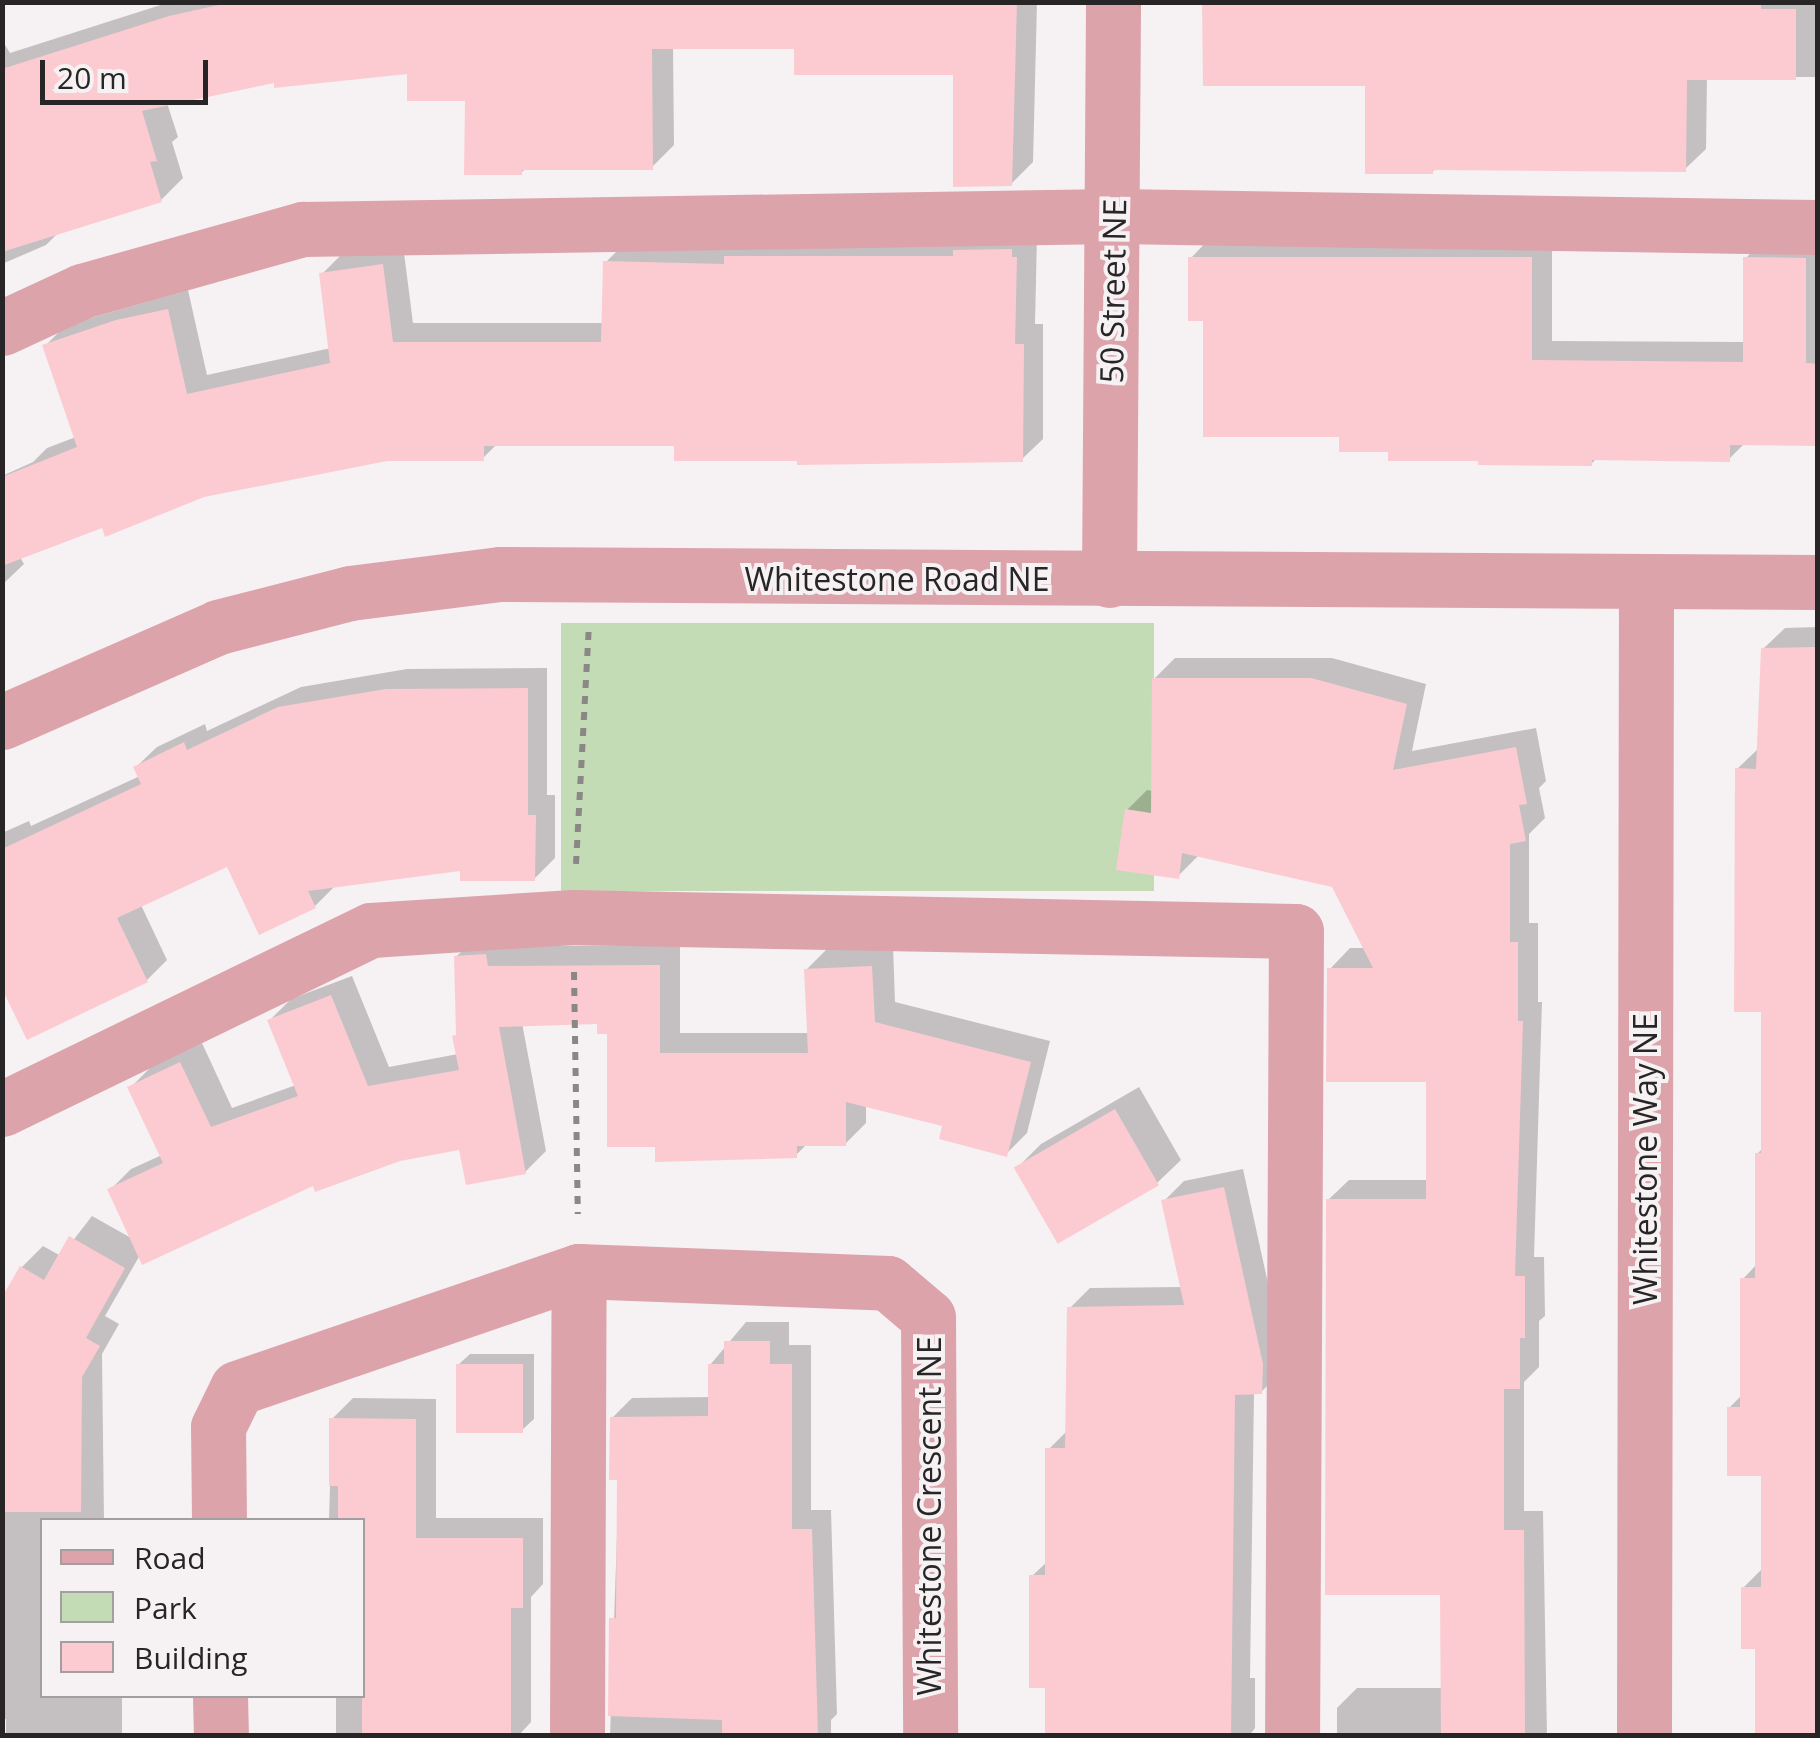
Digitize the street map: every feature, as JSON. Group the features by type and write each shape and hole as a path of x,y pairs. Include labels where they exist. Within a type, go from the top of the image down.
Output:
{"street":[{"name":"50 Street NE","path":"1110,580 1113,2"},
{"path":"2,328 82,291 304,229 1114,216 1818,227"},
{"name":"Whitestone Road NE","path":"2,722 218,627 350,593 500,574 1818,582"},
{"name":"Whitestone Way NE","path":"1644,1736 1646,583"},
{"path":"2,1110 371,930 573,917 1296,930 1292,1736"},
{"path":"577,1736 580,1270"},
{"name":"Whitestone Crescent NE","path":"219,1518 218,1427 237,1388 580,1270 888,1283 928,1317 930,1736"},
{"path":"220,1698 221,1736"}],"path":[{"path":"580,1270 573,917 592,576"}],"green space":[{"path":"561,623 1154,623 1154,891 561,891"}],"building":[{"path":"232,2 1017,2 1012,186 953,187 953,75 794,75 794,49 652,49 653,170 522,170 522,175 464,175 465,101 407,101 407,74 274,88 274,83 142,111 157,161 150,162 162,202 2,252 2,69 169,16"},
{"path":"1202,2 1761,2 1761,9 1796,9 1796,80 1687,80 1686,172 1433,170 1433,174 1365,174 1365,86 1203,86"},
{"path":"1012,249 1012,257 1017,257 1015,344 1024,344 1023,462 797,465 797,461 674,461 674,446 484,446 484,461 387,461 204,497 105,537 102,528 2,566 2,477 77,447 42,345 116,320 168,309 187,394 330,363 319,273 383,264 393,342 601,342 603,261 724,264 724,256 953,256 953,250"},
{"path":"1188,257 1532,257 1532,360 1743,362 1743,257 1806,258 1806,363 1818,364 1818,446 1730,445 1730,462 1592,460 1592,466 1478,465 1478,461 1388,461 1388,452 1339,452 1339,437 1203,437 1203,321 1188,321"},
{"path":"1817,647 1818,1736 1755,1736 1755,1649 1741,1649 1741,1587 1761,1587 1761,1476 1727,1476 1727,1407 1740,1407 1740,1278 1755,1278 1755,1153 1761,1153 1761,1012 1734,1012 1735,768 1756,769 1761,648"},
{"path":"1152,678 1311,678 1407,704 1393,770 1516,747 1527,804 1519,805 1526,841 1510,844 1510,942 1518,942 1518,1021 1523,1021 1515,1276 1525,1276 1525,1338 1520,1338 1520,1389 1504,1389 1504,1530 1524,1530 1525,1736 1441,1736 1440,1595 1325,1595 1326,1199 1426,1199 1426,1082 1326,1082 1327,968 1373,968 1332,887 1182,853 1179,879 1116,870 1125,809 1151,813"},
{"path":"528,688 528,815 536,815 535,881 460,881 460,871 308,891 316,908 259,935 227,867 117,918 148,982 27,1040 2,989 2,849 141,784 133,767 184,742 187,750 278,707 386,689"},
{"path":"486,954 488,966 660,965 660,1053 808,1053 804,969 872,966 875,1022 1031,1062 1007,1157 939,1139 942,1126 846,1102 846,1146 797,1146 797,1158 655,1162 655,1147 607,1147 607,1034 597,1034 597,1024 499,1027 526,1174 466,1185 459,1150 400,1161 315,1192 313,1186 142,1265 107,1189 163,1163 127,1087 180,1062 211,1127 298,1096 267,1020 331,995 368,1086 459,1070 452,1036 456,1035 454,956"},
{"path":"1115,1109 1159,1185 1058,1244 1014,1168"},
{"path":"1224,1187 1263,1364 1262,1394 1235,1395 1231,1736 1045,1736 1045,1688 1029,1688 1029,1575 1045,1575 1045,1448 1065,1448 1067,1307 1184,1305 1161,1200"},
{"path":"69,1236 125,1268 86,1338 100,1346 82,1377 81,1512 2,1512 2,1297 20,1266 44,1280"},
{"path":"724,1341 770,1341 770,1364 792,1364 792,1529 812,1529 818,1736 722,1736 722,1720 608,1716 609,1618 616,1618 617,1480 609,1480 610,1417 708,1416 708,1364 724,1364"},
{"path":"456,1364 523,1364 523,1433 456,1433"},
{"path":"329,1418 416,1419 416,1538 523,1538 523,1608 511,1608 511,1736 362,1736 365,1518 338,1518 338,1486 329,1486"}]}
